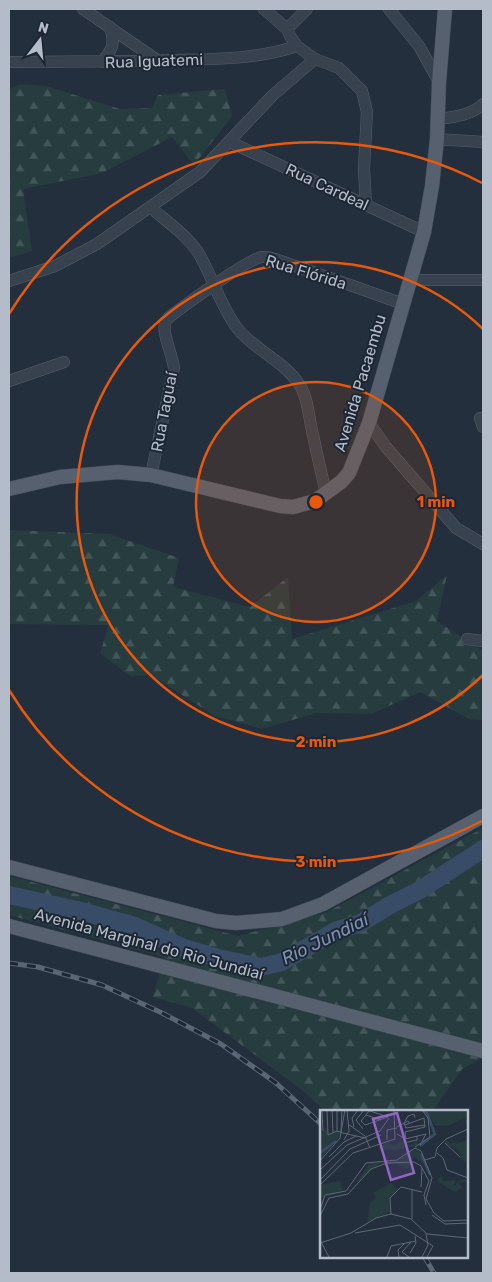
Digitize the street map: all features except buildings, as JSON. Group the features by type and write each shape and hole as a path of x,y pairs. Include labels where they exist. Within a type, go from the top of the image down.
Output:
{"main road":[{"name":"Avenida Pacaembu","path":"9,489 60,477 118,472 151,475 280,506 293,507 315,501 326,494 349,473 369,423 424,232 432,186 437,139 439,82 445,9"},
{"path":"9,867 216,921 236,923 282,919 323,904 483,816"},
{"name":"Avenida Marginal do Rio Jundiaí","path":"9,926 483,1051"}],"street":[{"path":"83,9 157,60"},
{"path":"264,9 287,29 297,46 315,59 339,68 362,91 367,112 364,169 366,205"},
{"path":"287,29 306,9"},
{"path":"389,9 419,46 439,82"},
{"path":"102,62 113,45 110,27"},
{"name":"Rua Iguatemi","path":"9,62 102,62 242,58 282,52 297,46"},
{"path":"9,281 55,266 97,244 200,172 273,95 315,59"},
{"path":"438,119 461,116 483,104"},
{"path":"437,139 483,142"},
{"name":"Rua Cardeal","path":"230,142 424,232"},
{"path":"150,206 190,242 210,274 220,300 238,330 292,375 300,385 326,494"},
{"name":"Rua Flórida","path":"214,286 254,260 262,257 291,265 403,304"},
{"path":"411,280 483,280"},
{"name":"Rua Taguaí","path":"151,475 174,368 165,324 169,317 214,286"},
{"path":"9,381 64,362"},
{"path":"369,423 386,447 456,528 483,544"},
{"path":"467,640 483,641"}],"green space":[{"path":"21,84 46,86 120,109 152,108 158,95 225,89 232,116 194,165 172,137 102,173 23,189 32,251 9,258 9,89"},
{"path":"9,530 109,534 179,558 173,587 250,607 288,577 292,639 416,601 447,575 437,621 483,651 483,720 469,719 420,692 371,714 316,713 262,729 215,716 151,675 130,676 100,653 109,625 9,624"},
{"path":"483,828 483,1058 462,1069 434,1110 324,1110 302,1090 192,1008 153,997 164,957 9,915 9,876 238,936 327,912"}],"waterway":[{"name":"Rio Jundiaí","path":"9,895 77,910 135,926 184,948 218,958 261,967 282,962 337,930 359,924 390,905 420,890 483,849"}],"railway":[{"path":"9,963 38,967 102,985 162,1013 221,1044 276,1083 320,1123"},
{"path":"425,1257 434,1273"}]}
